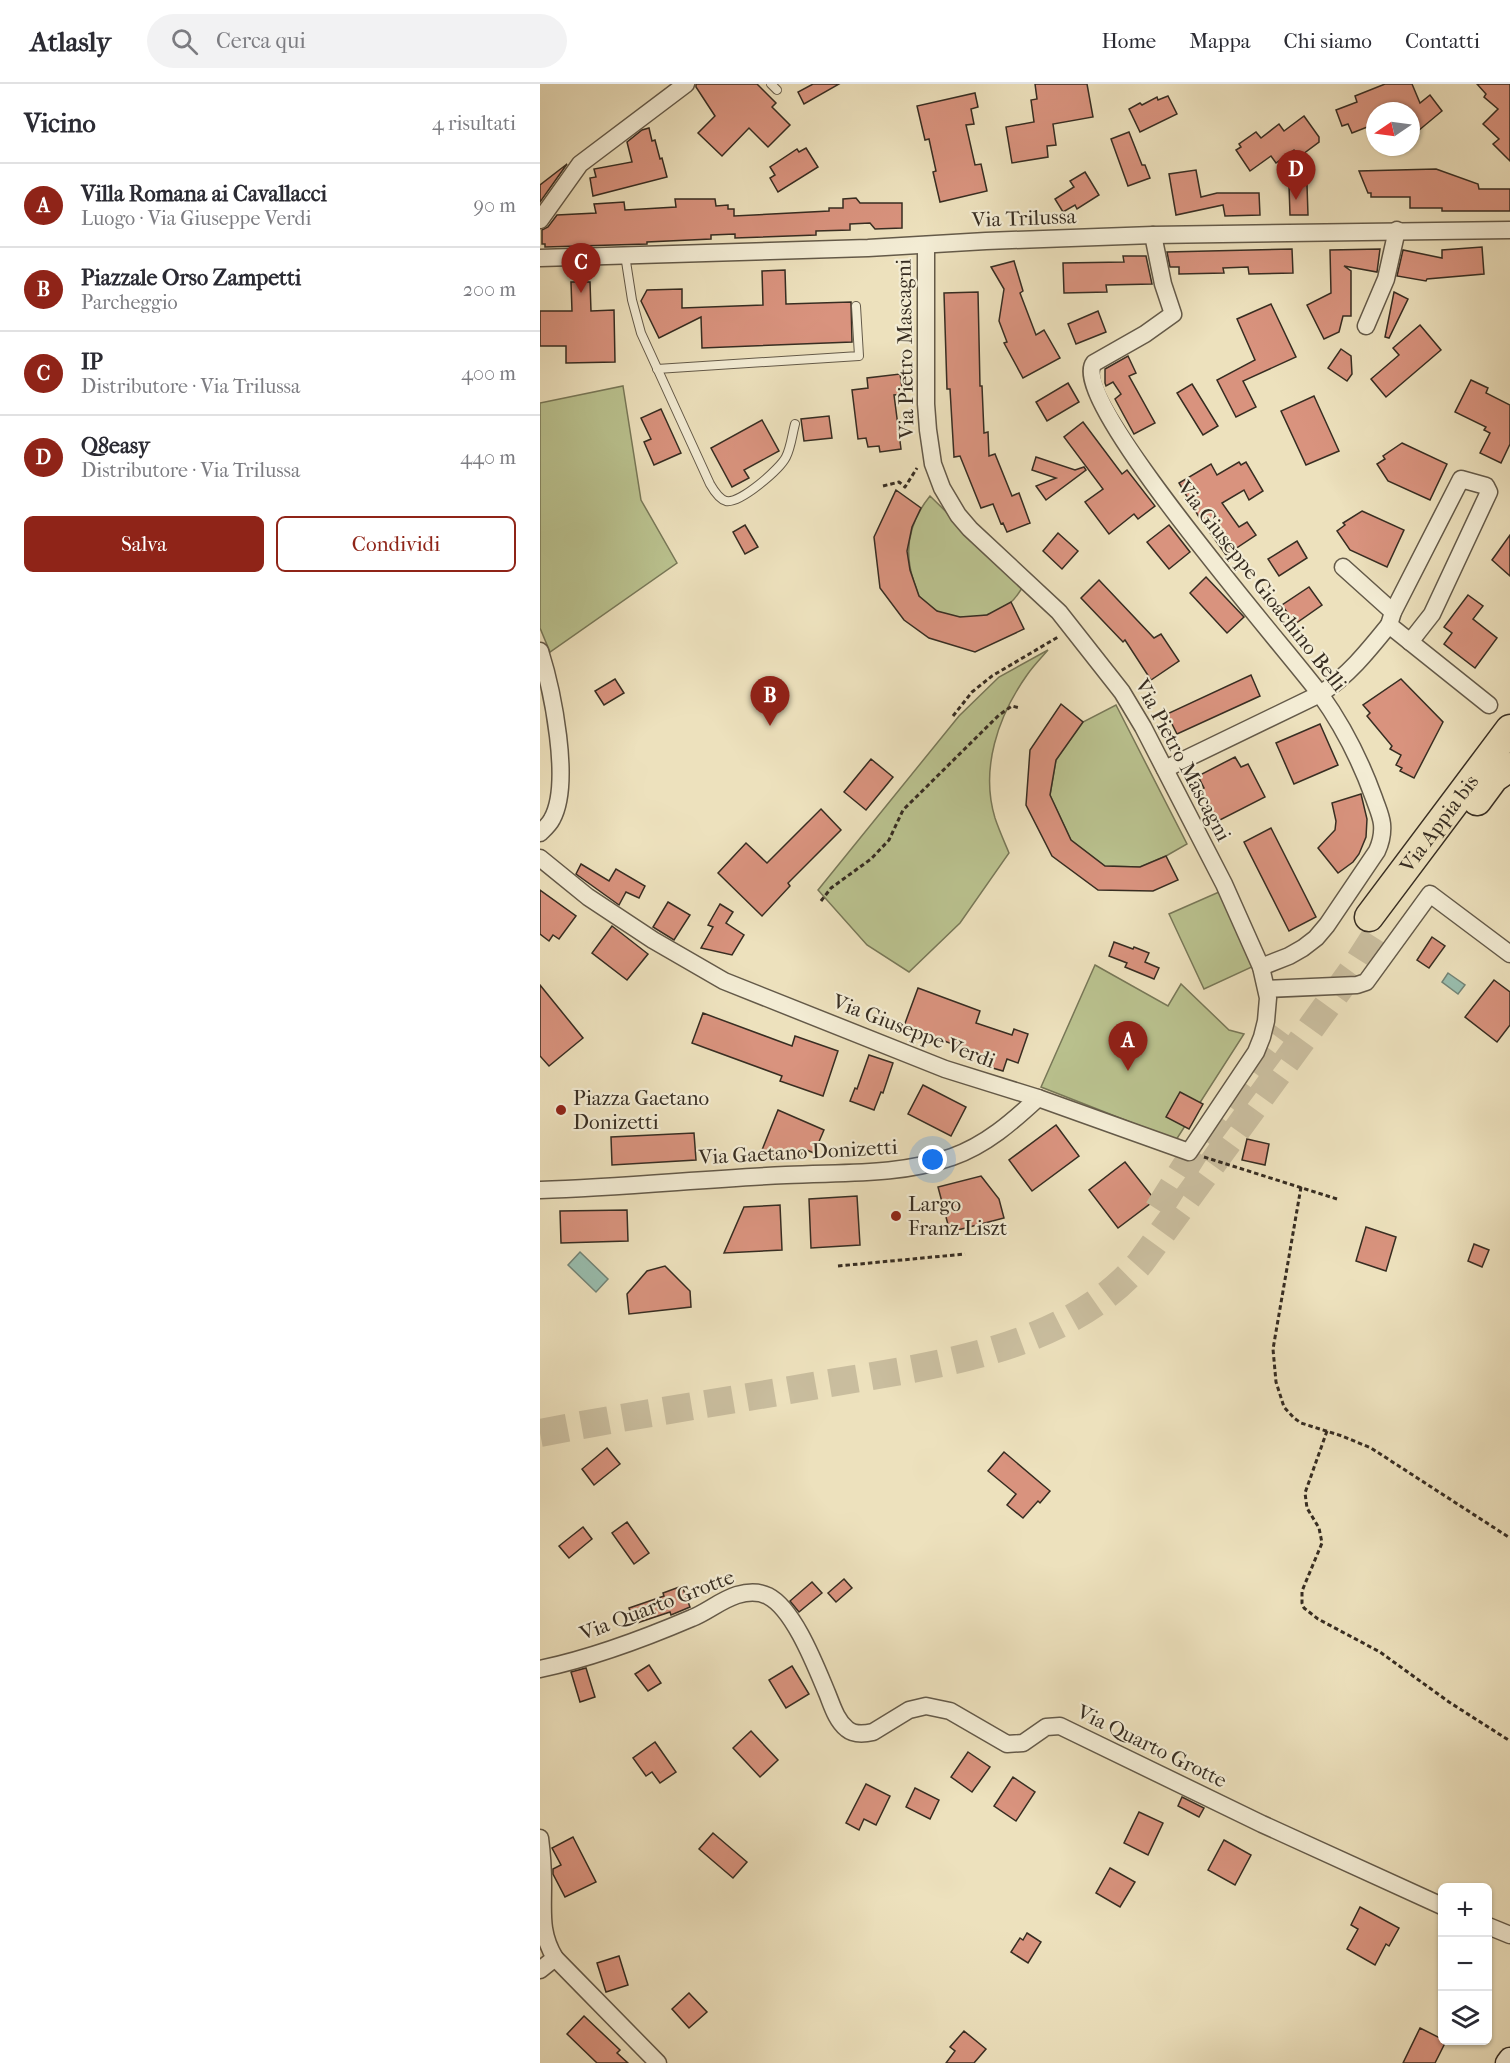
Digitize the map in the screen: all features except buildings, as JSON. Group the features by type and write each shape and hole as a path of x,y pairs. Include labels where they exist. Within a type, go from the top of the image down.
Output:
{"highway":[{"name":"Via Appia bis","path":"1505,767 1375,922 1510,729"}],"main road":[{"path":"1507,2063 1510,2059"}],"street":[{"path":"540,220 580,164 686,84"},
{"path":"1366,326 1386,279 1397,230"},
{"name":"Via Trilussa","path":"540,258 1153,235 1510,230"},
{"name":"Via Giuseppe Gioachino Belli","path":"1153,235 1163,284 1173,314 1145,334 1094,363 1090,369 1092,382 1112,422 1136,459 1237,592 1320,694 1366,777 1381,818 1382,839 1375,854 1327,926 1316,938 1296,952 1262,968"},
{"name":"Via Pietro Mascagni","path":"926,245 926,404 930,448 937,477 947,498 970,529 1059,612 1127,700 1224,884 1262,968 1266,989 1266,1021 1256,1052 1189,1152"},
{"path":"1165,769 1320,694 1337,683 1359,661 1391,618 1461,479 1486,486 1489,492 1432,614 1410,642"},
{"path":"1343,567 1391,618 1410,642 1489,705"},
{"path":"540,651 554,709 560,768 560,790 556,810 553,819 540,833"},
{"name":"Via Giuseppe Verdi","path":"540,858 588,897 653,940 724,981 945,1069 1038,1098 1189,1152"},
{"path":"1266,989 1357,985 1366,982 1430,894 1510,954"},
{"name":"Via Gaetano Donizetti","path":"540,1190 611,1188 787,1174 866,1173 916,1167 945,1160 977,1146 1010,1124 1038,1098"},
{"name":"Via Quarto Grotte","path":"540,1669 643,1639 700,1615 736,1595 756,1592 779,1604 798,1631 814,1661 836,1714 843,1725 853,1732 866,1734 873,1732 909,1710 926,1706 956,1714 1007,1744 1020,1744 1030,1740 1046,1727 1060,1726 1262,1824 1438,1904"},
{"path":"540,1838 543,1866 542,1932 545,1943 555,1958 658,2063"},
{"path":"1492,1928 1510,1935"},
{"path":"540,1970 555,1958"}],"lane":[{"path":"625,255 636,318 710,484 723,500 731,501 740,498 779,467 787,453 795,424"},
{"path":"657,369 859,356 856,306"}],"path":[{"path":"884,486 899,482 905,487 917,468"},
{"path":"953,716 972,692 992,676 1073,628"},
{"path":"821,901 831,888 871,859 889,840 903,810 999,715 1012,706 1020,708"},
{"path":"1189,1152 1337,1199"},
{"path":"1301,1187 1274,1342 1274,1373 1281,1401 1288,1413 1301,1423 1371,1448 1510,1538"},
{"path":"838,1266 965,1254"},
{"path":"1327,1431 1305,1493 1307,1508 1319,1528 1322,1543 1302,1592 1304,1608 1318,1620 1380,1652 1442,1697 1510,1741"}],"green space":[{"path":"623,386 641,500 677,563 550,652 540,628 540,403"},
{"path":"930,496 1023,587 1013,600 1001,609 977,617 950,616 927,605 919,596 909,559 910,537 917,516"},
{"path":"1048,650 1027,675 1008,708 1000,725 991,762 991,799 995,818 1009,853 960,923 909,972 867,945 818,890 959,716 999,677"},
{"path":"1116,705 1187,844 1140,867 1105,866 1071,840 1050,795 1056,760 1083,722"},
{"path":"1219,892 1254,966 1204,989 1169,914"},
{"path":"1095,965 1168,1006 1181,984 1229,1030 1244,1034 1176,1140 1041,1087"}],"shaded area":[{"path":"1448,973 1465,985 1458,994 1442,982"},
{"path":"580,1252 608,1279 596,1292 568,1265"}],"tunnel":[{"path":"540,1433 945,1362 990,1351 1032,1336 1073,1317 1109,1293 1141,1262 1358,963 1381,927"},
{"path":"1158,1210 1196,1150 1284,1032"}],"place":[{"name":"Q8easy","path":"1296,200"},
{"name":"IP","path":"581,293"},
{"name":"Piazzale Orso Zampetti","path":"770,726"},
{"name":"Villa Romana ai Cavallacci","path":"1128,1071"},
{"name":"Piazza Gaetano Donizetti","path":"561,1110"},
{"name":"Largo Franz Liszt","path":"896,1216"}]}
